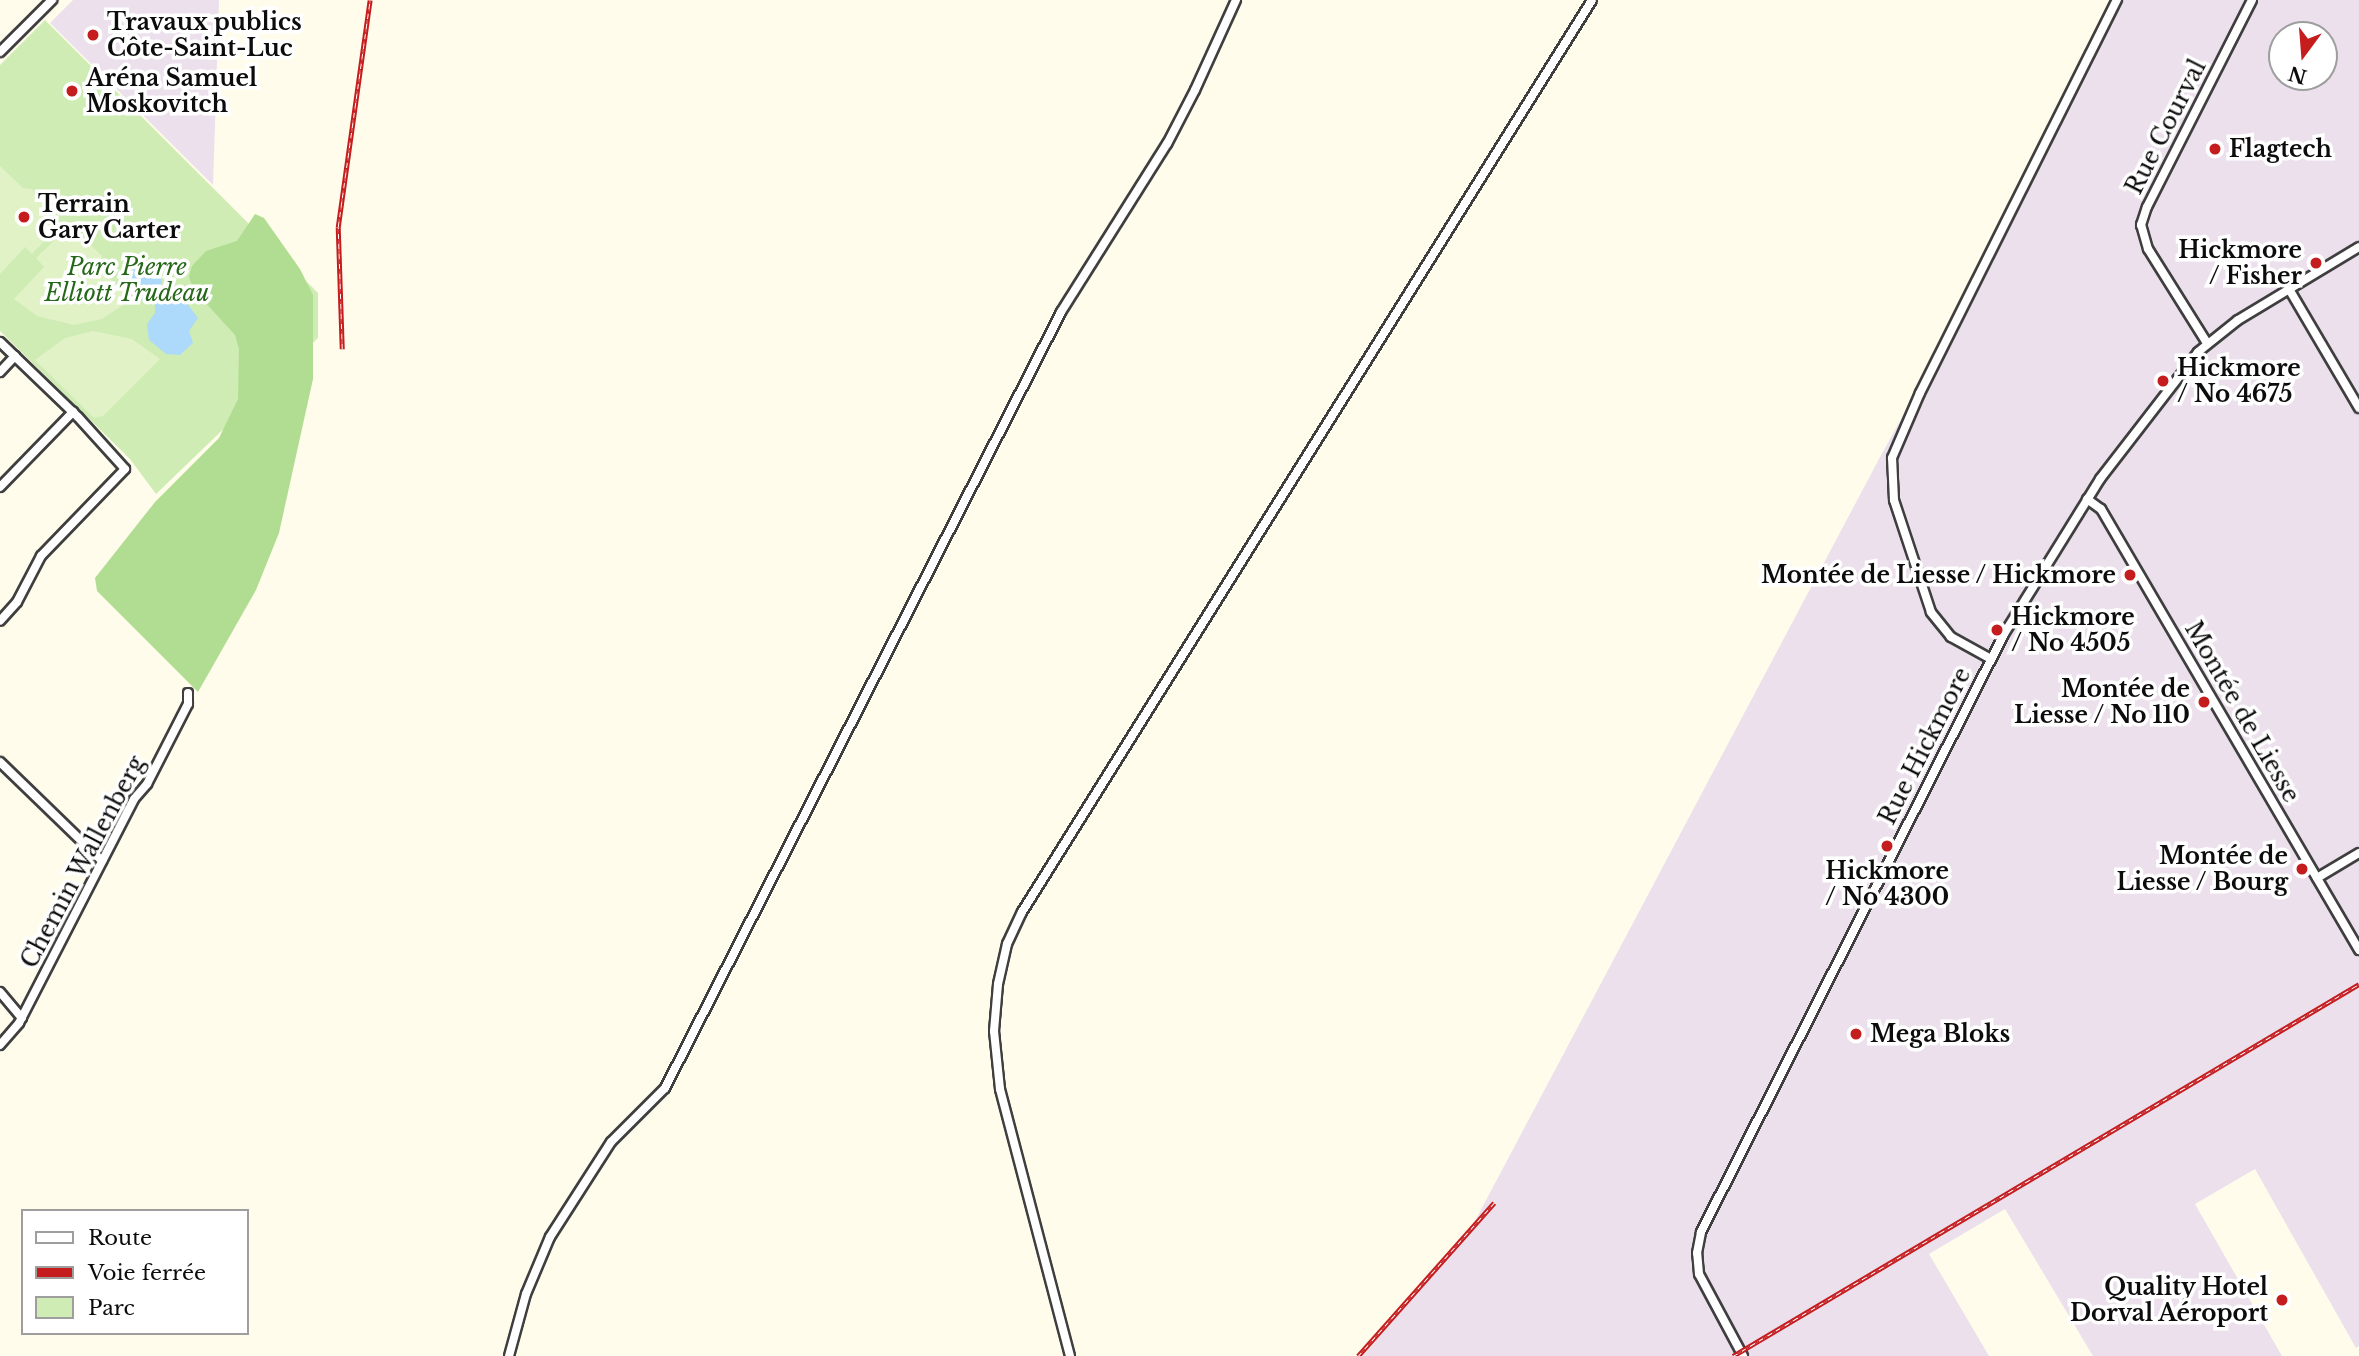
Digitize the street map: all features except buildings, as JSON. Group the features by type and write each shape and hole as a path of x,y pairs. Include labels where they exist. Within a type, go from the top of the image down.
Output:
{"street":[{"path":"2,46 52,0"},
{"path":"509,1356 526,1294 550,1237 611,1142 665,1088 1061,312 1167,144 1236,0"},
{"path":"1070,1356 1007,1124 996,1060 994,1031 998,984 1013,930 1592,0"},
{"path":"1991,659 1951,636 1931,612 1894,500 1892,458 1920,393 2117,0"},
{"name":"Rue Courval","path":"2207,343 2151,255 2142,235 2141,225 2147,207 2252,0"},
{"name":"Rue Hickmore","path":"1743,1356 1699,1274 1697,1252 1701,1231 1991,659 2087,499 2168,388 2207,343 2238,320 2359,247"},
{"path":"2289,289 2359,408"},
{"path":"0,342 73,412 125,469 41,556 17,602 0,621"},
{"path":"0,372 15,356"},
{"path":"0,486 73,412"},
{"name":"Montée de Liesse","path":"2087,499 2101,509 2359,950"},
{"name":"Chemin Wallenberg","path":"0,1045 22,1018 134,799 147,784 188,704 188,693"},
{"path":"0,762 102,861"},
{"path":"2316,878 2359,852"},
{"path":"0,992 22,1018"}],"shaded area":[{"path":"73,0 219,0 213,185 50,23"},
{"path":"2124,0 2359,0 2359,1346 2356,1348 2255,1169 2195,1204 2282,1356 2093,1356 2005,1209 1929,1254 1989,1356 1363,1356 1475,1221 1879,459 2024,196"}],"green space":[{"name":"Parc Pierre Elliott Trudeau","path":"45,20 318,293 318,338 156,494 130,459 0,331 0,65"},
{"name":"Terrain Gary Carter","path":"0,166 23,188 32,189 52,208 48,212 52,225 49,229 52,233 32,254 25,247 0,274"},
{"path":"255,214 264,218 300,269 313,295 313,379 279,533 256,590 198,692 97,591 95,578 155,502 219,438 238,399 239,349 235,335 193,289 189,277 192,266 206,251 237,241"},
{"path":"64,237 68,241 78,241 82,237 102,256 101,270 132,299 102,319 74,325 37,316 14,299 44,267 36,258 57,238 61,241"},
{"path":"93,331 132,339 160,359 103,416 94,418 35,360 65,338"}],"water":[{"path":"144,263 161,279 165,299 186,302 198,318 189,331 193,343 180,355 166,354 149,340 147,324 155,313 155,305 138,299 124,287 125,279 132,271 129,267"}],"railway":[{"path":"342,349 338,227 370,0"},
{"path":"1733,1356 2359,984"},
{"path":"1358,1356 1494,1203"}],"place":[{"name":"Travaux publics Côte-Saint-Luc","path":"93,35"},
{"name":"Aréna Samuel Moskovitch","path":"72,91"},
{"name":"Flagtech","path":"2215,149"},
{"name":"Terrain Gary Carter","path":"24,217"},
{"name":"Hickmore / Fisher","path":"2316,263"},
{"name":"Hickmore / No 4675","path":"2163,381"},
{"name":"Montée de Liesse / Hickmore","path":"2130,575"},
{"name":"Hickmore / No 4505","path":"1997,630"},
{"name":"Montée de Liesse / No 110","path":"2204,702"},
{"name":"Hickmore / No 4300","path":"1887,846"},
{"name":"Montée de Liesse / Bourg","path":"2302,869"},
{"name":"Mega Bloks","path":"1856,1034"},
{"name":"Quality Hotel Dorval Aéroport","path":"2282,1300"}]}
